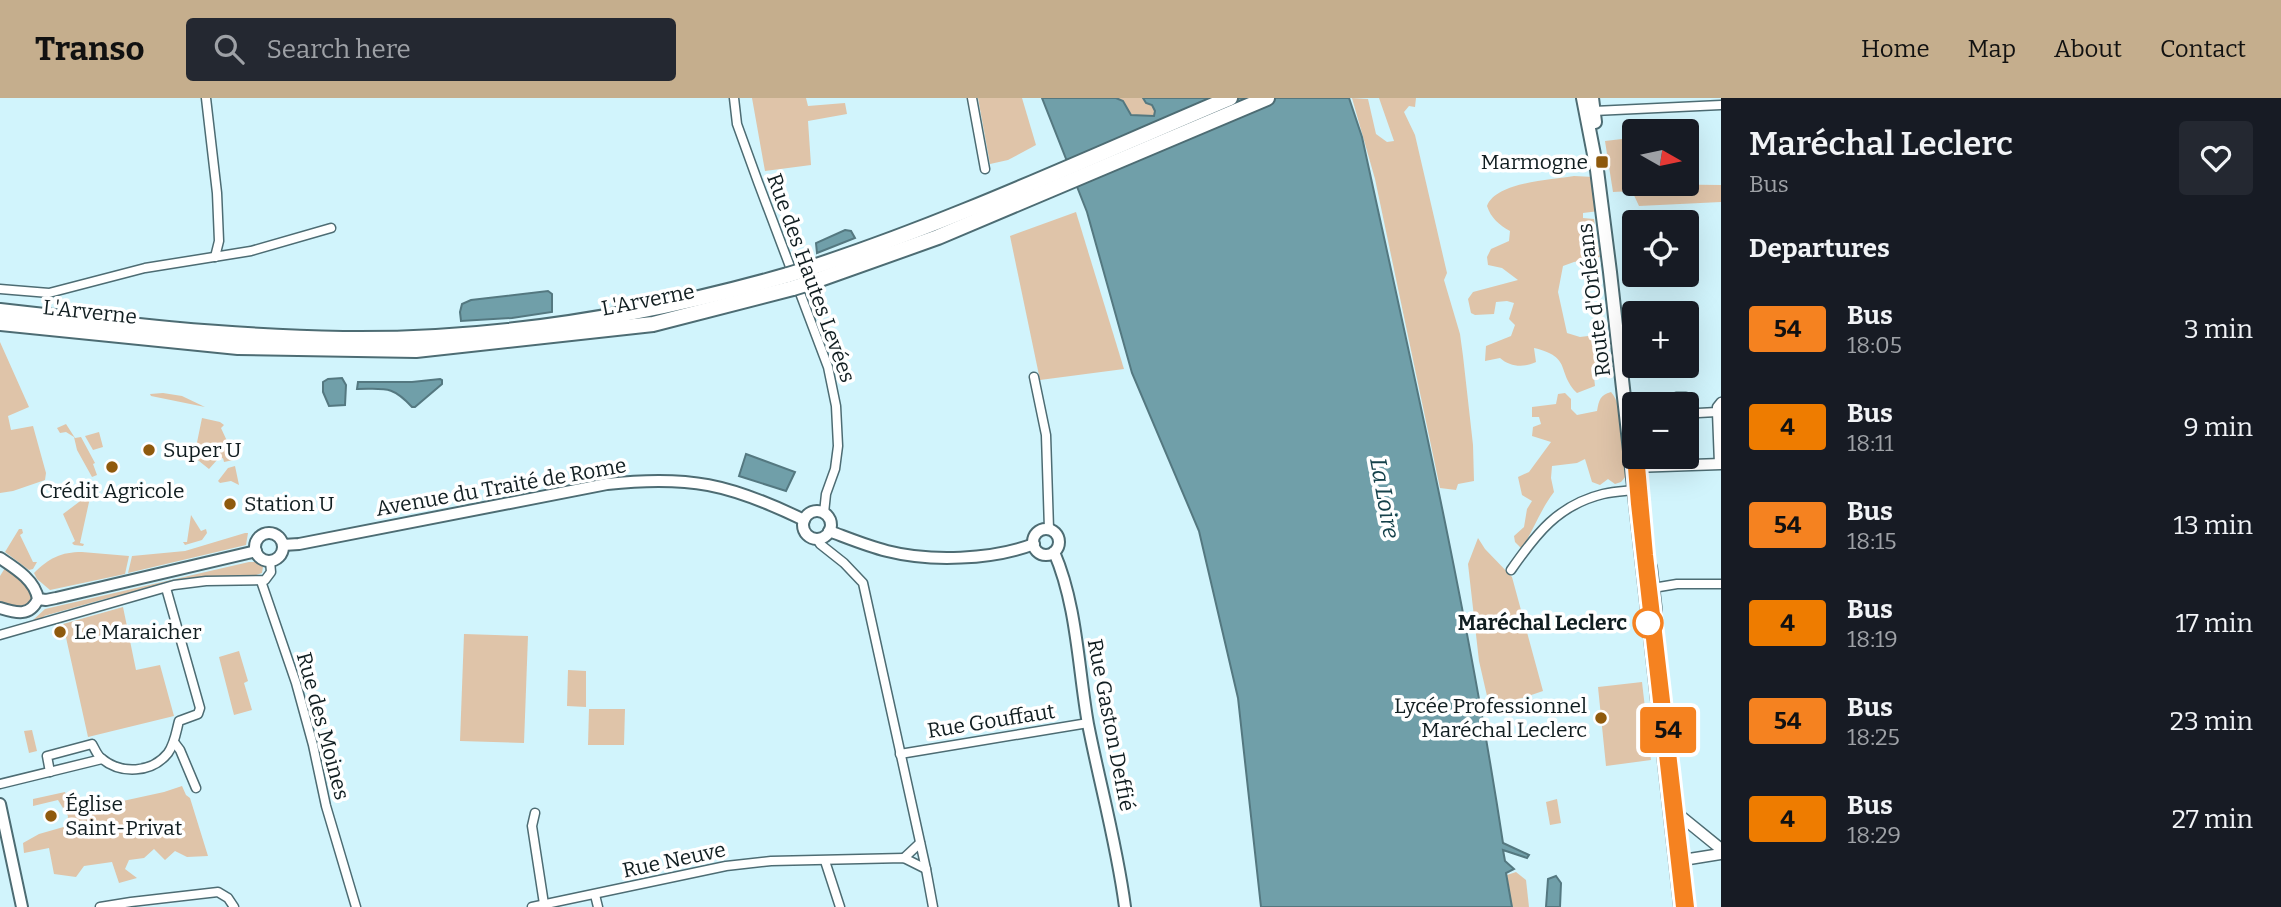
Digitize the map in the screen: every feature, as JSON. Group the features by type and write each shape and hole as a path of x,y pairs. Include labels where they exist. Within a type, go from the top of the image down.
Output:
{"highway":[{"name":"L'Arverne","path":"1042,186 1230,98"},
{"name":"L'Arverne","path":"0,323 238,347 416,350 653,324 797,279 1267,98"},
{"name":"L'Arverne","path":"0,311 239,335 345,339 454,335 553,324 655,308 797,279"}],"main road":[{"name":"Route d'Orléans","path":"1583,98 1597,170 1627,392"},
{"name":"Route d'Orléans","path":"1593,104 1631,392"},
{"name":"Route d'Orléans","path":"1637,469 1638,489"},
{"name":"Avenue du Traité de Rome","path":"283,545 607,484 670,479 718,485 756,498 804,520"},
{"path":"1638,489 1643,503 1653,588 1681,907"},
{"path":"1638,489 1675,818 1689,907"},
{"path":"813,512 824,513 831,523 829,531 824,537 817,539 806,533 804,520 813,512"},
{"path":"1049,529 1055,532 1058,546 1054,552 1042,554 1034,544 1037,533 1049,529"},
{"path":"829,531 888,551 927,556 1000,554 1034,544"},
{"path":"265,534 275,535 283,545 281,556 270,561 260,558 256,551 257,540 265,534"},
{"path":"38,599 57,598 256,551"},
{"name":"Rue Gaston Deffié","path":"1054,552 1065,581 1088,723 1114,837 1125,907"},
{"path":"0,558 33,586 38,599"},
{"path":"0,608 24,613 32,609 38,599"},
{"path":"0,804 5,843 22,907"},
{"path":"5,843 13,847 28,907"}],"street":[{"path":"206,98 217,193 219,241 215,257"},
{"name":"Rue des Hautes Levées","path":"734,98 737,124 828,367 836,406 838,446 824,513"},
{"path":"972,98 985,169"},
{"path":"1593,104 1721,104"},
{"path":"0,289 50,293 145,268 251,251 331,228"},
{"path":"1034,377 1046,435 1049,529"},
{"path":"1699,463 1720,463 1717,407 1721,402"},
{"path":"1699,413 1717,412"},
{"path":"1511,570 1532,540 1554,517 1597,496 1638,489"},
{"path":"817,539 863,583 933,907"},
{"path":"0,635 166,588 206,581 267,579 270,576 270,561"},
{"name":"Rue des Moines","path":"259,580 296,683 328,814 356,907"},
{"path":"1653,588 1677,584 1721,584"},
{"path":"50,772 47,755 92,744 102,759 126,770 141,770 163,758 174,743 179,721 196,715 200,708 166,588"},
{"path":"24,613 27,619 35,624"},
{"name":"Rue Gouffaut","path":"900,754 1088,723"},
{"path":"174,743 180,750 195,788"},
{"path":"0,784 102,759"},
{"path":"534,813 532,826 544,904"},
{"path":"1675,818 1719,847"},
{"path":"920,843 904,858 926,869"},
{"path":"1674,846 1679,858 1683,860 1719,847"},
{"name":"Rue Neuve","path":"532,907 726,866 771,861 904,858"},
{"path":"825,860 840,907"},
{"path":"100,907 218,892 228,898 234,907"},
{"path":"595,895 598,907"}],"shaded area":[{"path":"752,98 806,98 808,106 845,103 847,114 808,121 811,165 765,171"},
{"path":"978,98 1022,98 1036,145 1008,160 990,164"},
{"path":"1116,98 1143,98 1156,111 1154,116 1131,115 1123,101"},
{"path":"1352,98 1368,99 1376,134 1387,142 1394,141 1379,98 1416,98 1415,107 1409,106 1404,112 1415,135 1447,273 1444,280 1460,334 1473,445 1474,481 1458,484 1456,490 1440,488 1375,179"},
{"path":"1622,139 1622,192 1613,192 1605,141"},
{"path":"1574,176 1594,177 1599,211 1583,213 1583,218 1594,219 1600,257 1563,266 1558,292 1567,333 1580,337 1604,334 1610,365 1593,368 1595,386 1577,393 1559,361 1546,352 1534,348 1536,362 1527,365 1513,365 1500,358 1485,361 1486,346 1511,336 1515,325 1509,319 1514,303 1496,302 1494,314 1475,315 1471,313 1468,299 1473,292 1518,280 1502,268 1488,265 1487,257 1491,249 1509,241 1510,231 1499,224 1491,214 1487,206 1492,198 1512,187"},
{"path":"1699,185 1721,185 1721,202 1639,206 1634,196 1699,196"},
{"path":"1076,212 1124,369 1040,380 1010,236"},
{"path":"0,342 29,407 8,416 11,430 33,426 46,473 45,480 0,493"},
{"path":"1611,392 1619,408 1622,469 1626,469 1626,476 1621,482 1615,484 1608,479 1600,485 1592,482 1585,459 1577,463 1552,466 1554,492 1522,549 1515,542 1514,536 1524,527 1527,509 1532,501 1522,495 1518,477 1529,472 1551,442 1532,436 1533,427 1541,424 1539,417 1532,417 1532,407 1556,404 1558,394 1565,393 1571,399 1571,409 1577,415 1597,411 1604,395"},
{"path":"150,394 182,396 205,407"},
{"path":"202,418 224,425 221,428 233,454 238,453 238,459 224,462 223,458 217,460 209,469 194,457"},
{"path":"66,424 75,438 81,437 95,463 93,464 97,475 92,477 77,450 74,437 66,432 60,433 57,428"},
{"path":"99,432 103,447 93,450 85,436"},
{"path":"235,466 239,485 231,481 218,481 228,468"},
{"path":"92,488 95,490 91,490 80,543 84,544 74,545 72,543 75,541 63,514 87,496 85,492"},
{"path":"191,515 201,531 206,529 207,533 202,540 185,545 183,542 187,542"},
{"path":"19,529 22,529 23,533 20,535 33,562 37,562 33,569 29,570 5,552"},
{"path":"248,533 246,545 128,573 132,556 185,551"},
{"path":"1478,538 1512,577 1543,691 1490,709 1479,661 1468,564"},
{"path":"68,553 129,556 125,574 50,590 37,579 34,573 50,560"},
{"path":"249,562 256,562 263,567 262,573 252,579 165,582 150,590 111,601 112,597 44,616 42,621 32,621 45,609"},
{"path":"5,568 32,594 31,603 23,609 0,601 0,576"},
{"path":"123,607 136,670 160,665 174,716 88,737 63,624"},
{"path":"464,634 528,636 524,743 460,741"},
{"path":"239,651 248,681 244,683 252,710 234,715 219,657"},
{"path":"568,670 586,671 586,707 567,706"},
{"path":"1642,682 1651,760 1606,766 1598,687"},
{"path":"589,709 625,709 624,745 588,745"},
{"path":"32,730 37,751 29,753 24,731"},
{"path":"182,786 190,798 208,856 187,857 175,851 165,860 154,849 144,858 129,860 125,869 137,878 119,883 112,862 84,866 76,877 54,874 49,848 24,853 23,843 39,834 67,826 68,816 58,800 33,806 33,799 65,792 72,810 96,800 109,804"},
{"path":"1557,799 1561,823 1550,825 1546,802"},
{"path":"1516,872 1526,880 1529,907 1512,907 1507,875"}],"water":[{"name":"La Loire","path":"1042,98 1116,98 1123,101 1131,115 1154,116 1152,105 1146,103 1143,98 1349,98 1362,137 1438,489 1473,666 1503,843 1529,855 1527,858 1503,850 1505,861 1514,869 1506,873 1512,907 1261,907 1238,698 1199,531 1132,373 1087,212"},
{"path":"845,230 851,231 855,238 817,253 816,243"},
{"path":"548,291 552,294 552,312 461,321 462,304 471,300"},
{"path":"342,378 346,385 345,405 329,406 323,392 323,382"},
{"path":"440,379 442,384 415,407 388,390 357,389 358,382"},
{"path":"746,454 795,472 786,491 739,476"},
{"path":"1556,876 1561,883 1560,907 1546,907 1548,879"}],"bus line":[{"name":"54","path":"1681,907 1636,504 1633,467 1640,466 1689,907"}],"place":[{"name":"Marmogne","path":"1602,162"},
{"name":"Super U","path":"149,450"},
{"name":"Crédit Agricole","path":"112,467"},
{"name":"Station U","path":"230,504"},
{"name":"Maréchal Leclerc","path":"1648,623"},
{"name":"Le Maraicher","path":"60,632"},
{"name":"Lycée Professionnel Maréchal Leclerc","path":"1601,718"},
{"name":"Église Saint-Privat","path":"51,816"}]}
